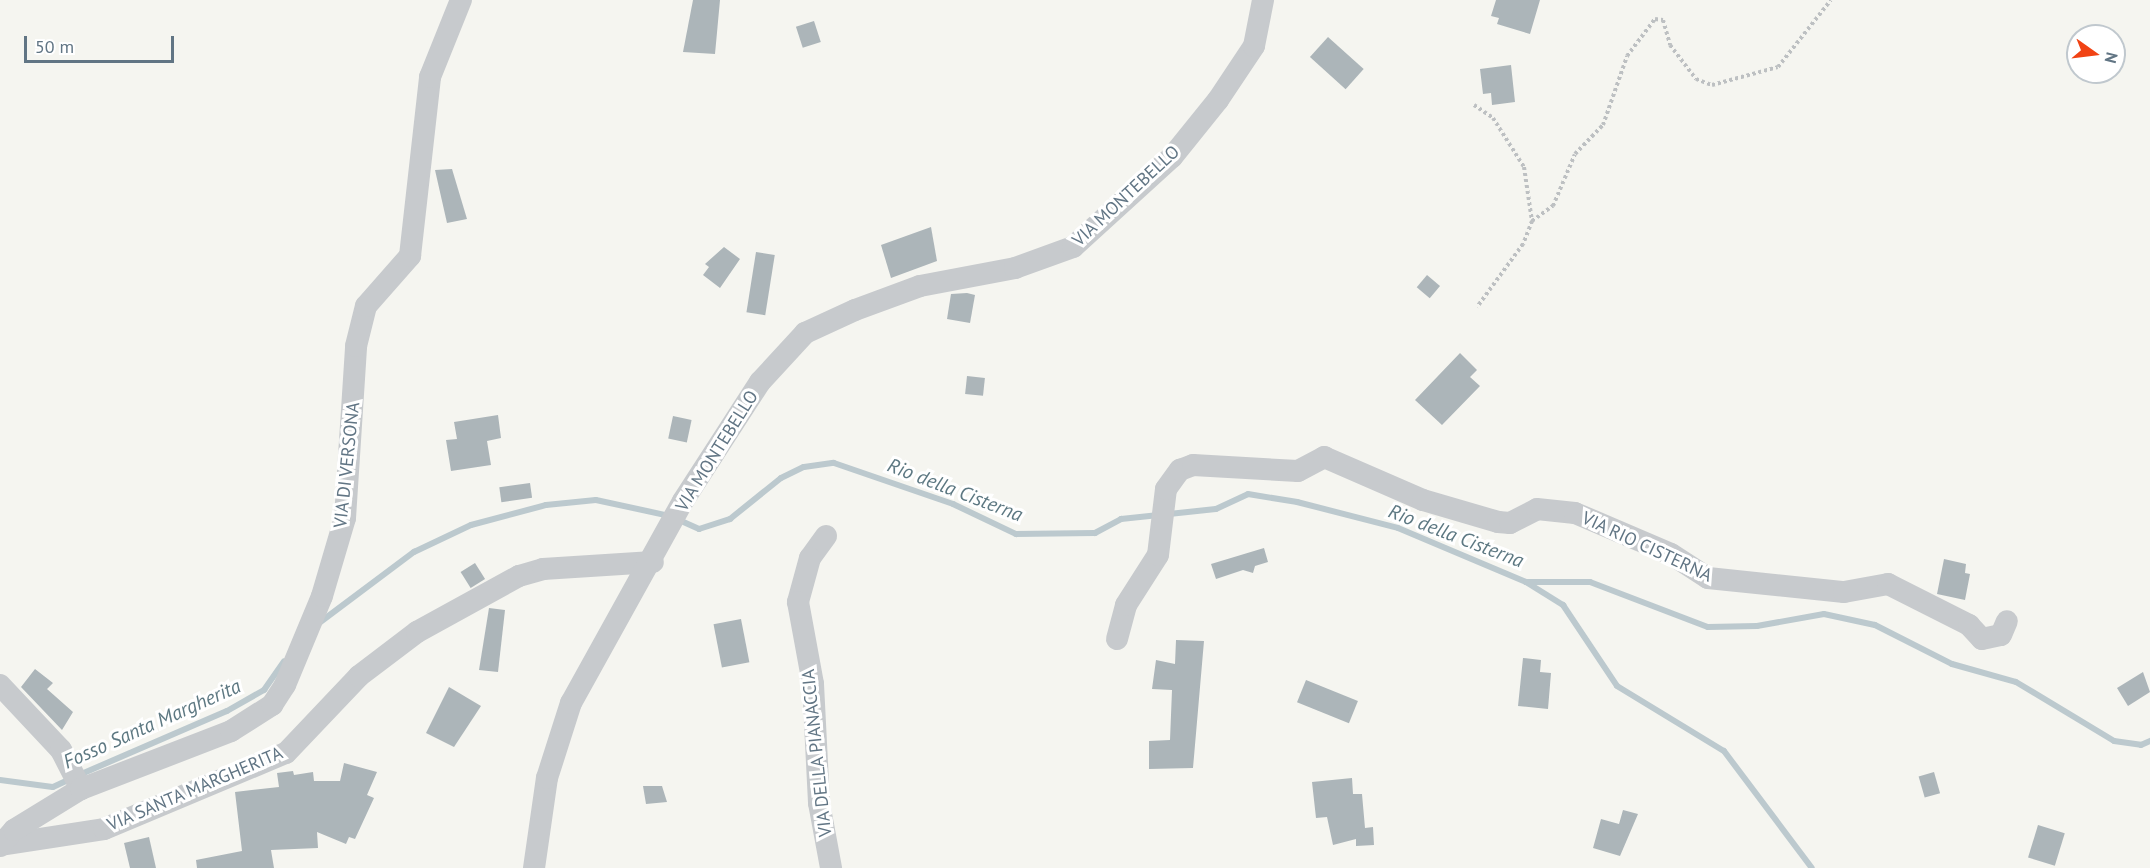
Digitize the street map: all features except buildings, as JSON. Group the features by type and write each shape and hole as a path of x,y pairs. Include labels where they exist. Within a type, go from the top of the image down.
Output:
{"street":[{"name":"VIA DI VERSONA","path":"0,846 14,830 76,778 231,731 272,705 293,666 322,596 345,518 356,346 366,306 410,255 430,76 461,0"},
{"name":"VIA MONTEBELLO","path":"534,868 547,778 571,703 653,562 683,501 760,382 805,333 920,286 1015,268 1073,247 1172,157 1218,100 1254,46 1263,0"},
{"name":"VIA RIO CISTERNA","path":"1117,639 1126,605 1153,568 1163,530 1164,506 1170,479 1193,465 1298,471 1324,457 1423,500 1497,522 1510,523 1536,509 1575,513 1671,554 1708,578 1844,592 1888,584 1969,625 1983,639 2001,635 2007,621"},
{"name":"VIA DELLA PIANACCIA","path":"826,536 810,558 798,602 813,684 819,803 831,868"},
{"name":"VIA SANTA MARGHERITA","path":"0,846 104,829 286,753 375,663 417,632 519,576 543,569 653,562"},
{"path":"1,687 48,734 76,778"}],"path":[{"path":"1532,221 1553,206 1575,154 1602,125 1627,56 1655,19 1664,20 1671,45 1696,79 1712,85 1778,67 1831,0"},
{"path":"1474,105 1492,118 1524,168 1532,221 1523,244 1477,307"}],"waterway":[{"name":"Rio della Cisterna","path":"679,520 699,529 730,519 781,478 804,467 834,463 953,504 1016,534 1095,533 1121,519 1159,515"},
{"name":"Rio della Cisterna","path":"1169,514 1216,509 1248,494 1297,502 1398,528 1526,582 1563,605 1617,686 1724,751 1812,868"},
{"name":"Rio della Cisterna","path":"319,623 414,552 471,525 546,505 596,500 670,516"},
{"path":"1526,582 1590,582 1708,627 1757,626 1824,614 1875,625 1952,664 2016,682 2114,741 2141,745 2150,741"},
{"name":"Fosso Santa Margherita","path":"79,775 227,711 264,690 284,661"},
{"name":"Fosso Santa Margherita","path":"0,780 53,787 70,779"}]}
